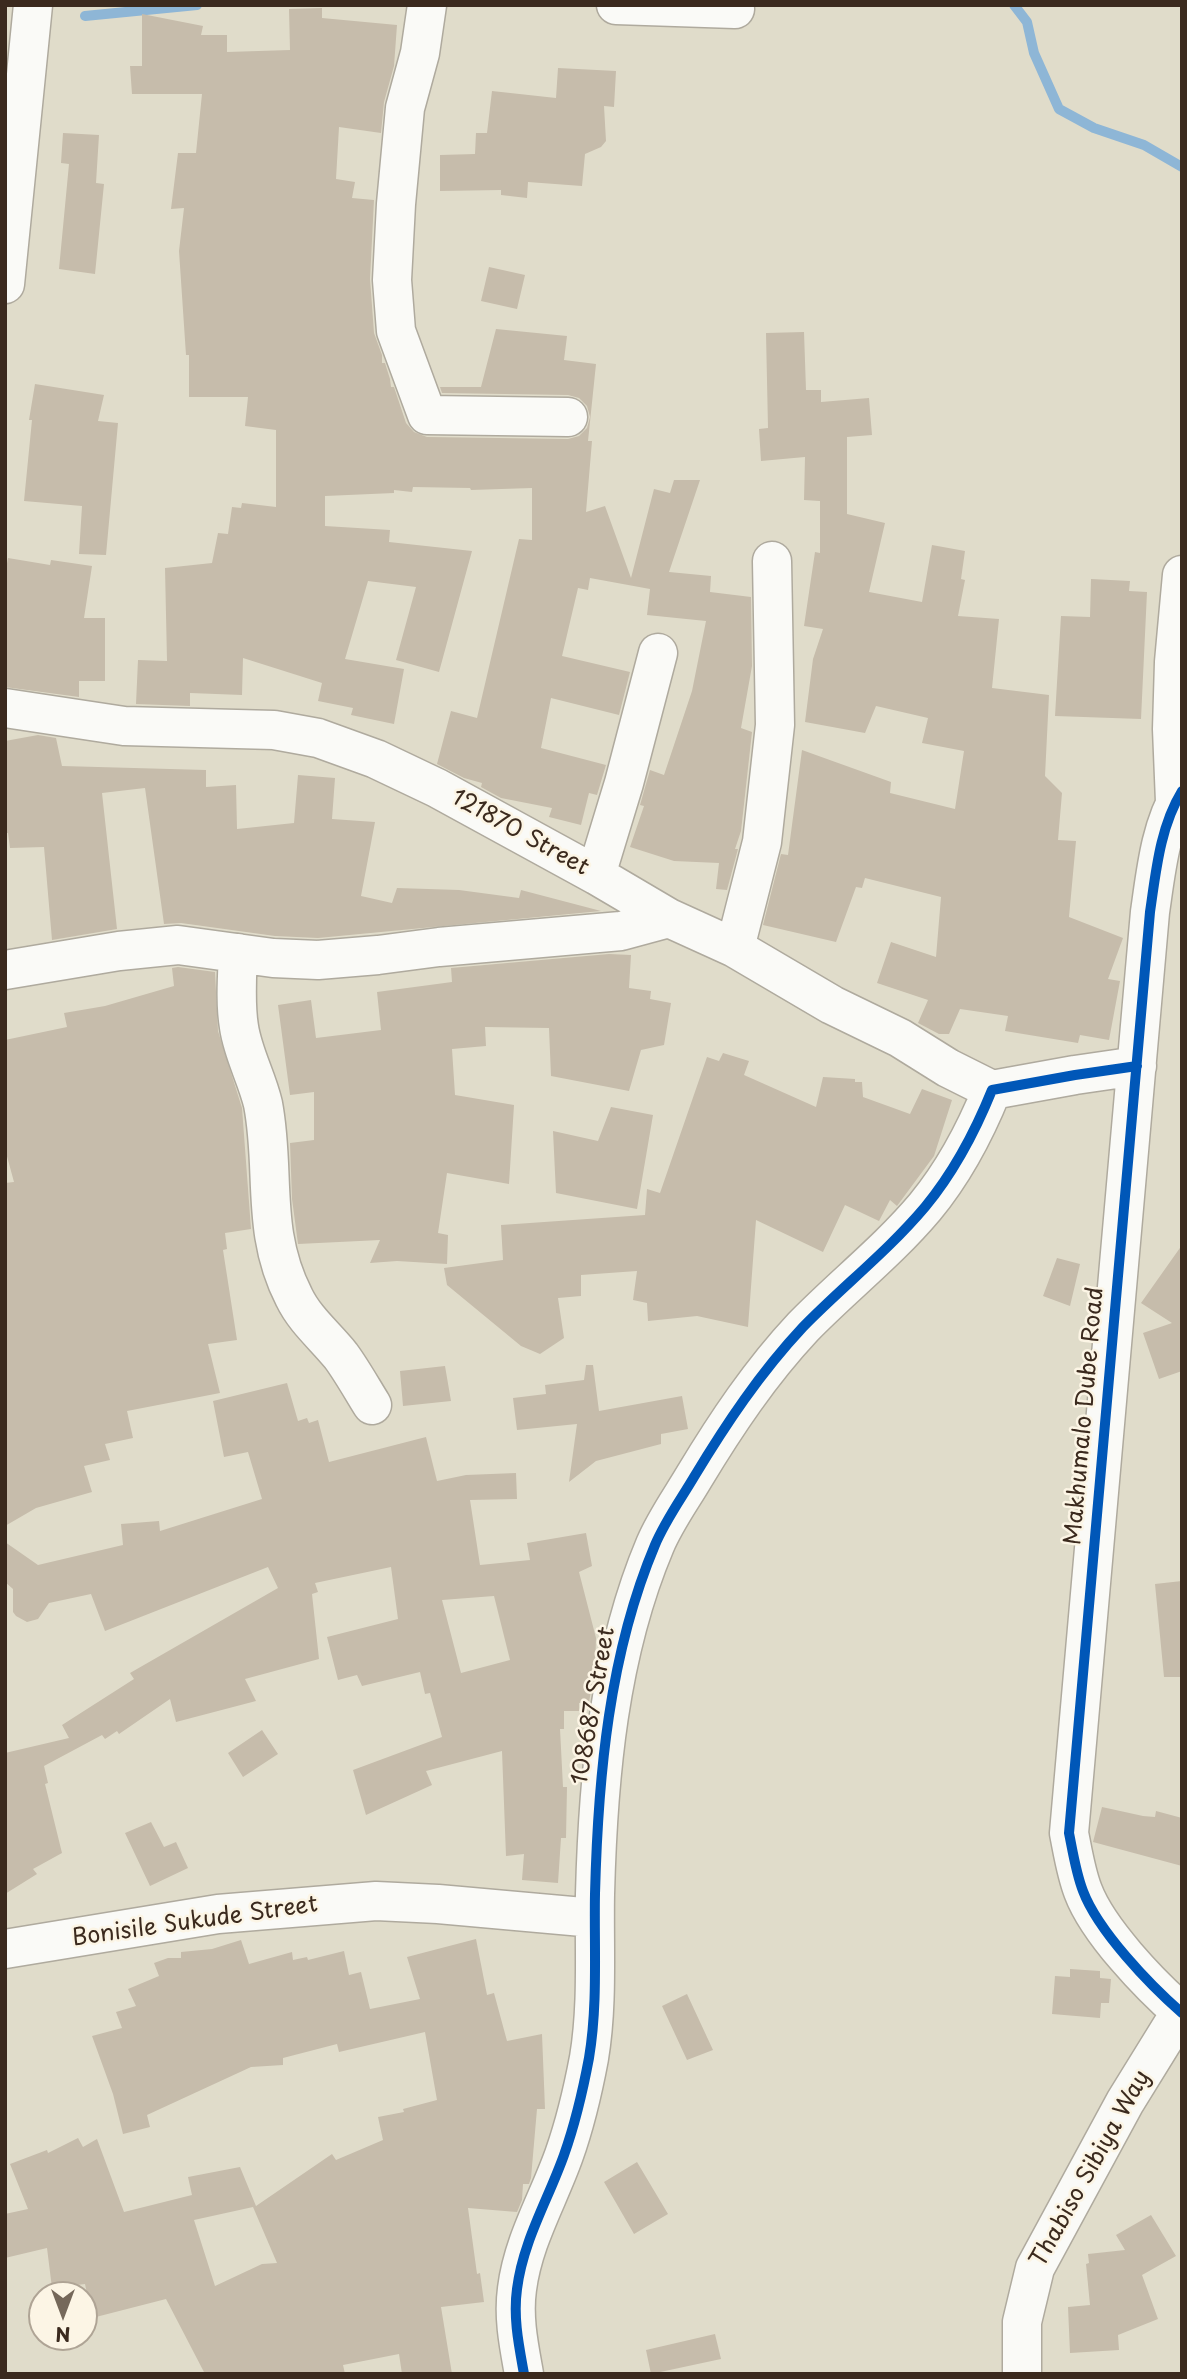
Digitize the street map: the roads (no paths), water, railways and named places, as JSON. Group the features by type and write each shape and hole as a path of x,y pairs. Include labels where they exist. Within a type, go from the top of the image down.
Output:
{"street":[{"path":"5,284 16,52 33,5"},
{"path":"427,5 420,53 405,108 392,280 396,331 427,415 568,417"},
{"path":"616,5 735,9"},
{"path":"735,948 762,842 775,725 772,561"},
{"path":"1179,796 1172,716 1182,575"},
{"path":"596,875 624,783 658,653"},
{"name":"121870 Street","path":"5,708 124,726 274,730 318,738 376,759 437,788 669,918 735,948 832,1005 900,1038 948,1068 992,1090"},
{"name":"Makhumalo Dube Road","path":"1179,796 1163,835 1150,912 1069,1833 1084,1894 1100,1923 1134,1965 1181,2013"},
{"path":"5,970 120,951 178,945 273,958 318,960 621,932 669,918"},
{"path":"238,953 236,997 239,1028 262,1102 268,1140 269,1205 273,1238 294,1297 310,1322 341,1356 372,1405"},
{"path":"992,1090 1075,1074 1137,1066"},
{"name":"108687 Street","path":"524,2374 516,2322 517,2291 530,2236 565,2152 588,2062 595,1977 597,1815 614,1687 627,1630 656,1543 729,1419 761,1375 803,1327 880,1254 925,1206 957,1163 979,1122 992,1090"},
{"name":"Bonisile Sukude Street","path":"5,1949 218,1914 376,1901 594,1918"},
{"name":"Thabiso Sibiya Way","path":"1022,2374 1022,2322 1035,2268 1125,2102 1181,2013"}],"waterway":[{"path":"85,16 197,5"},
{"path":"1014,5 1027,22 1034,53 1059,109 1094,128 1144,145 1182,167"}]}
